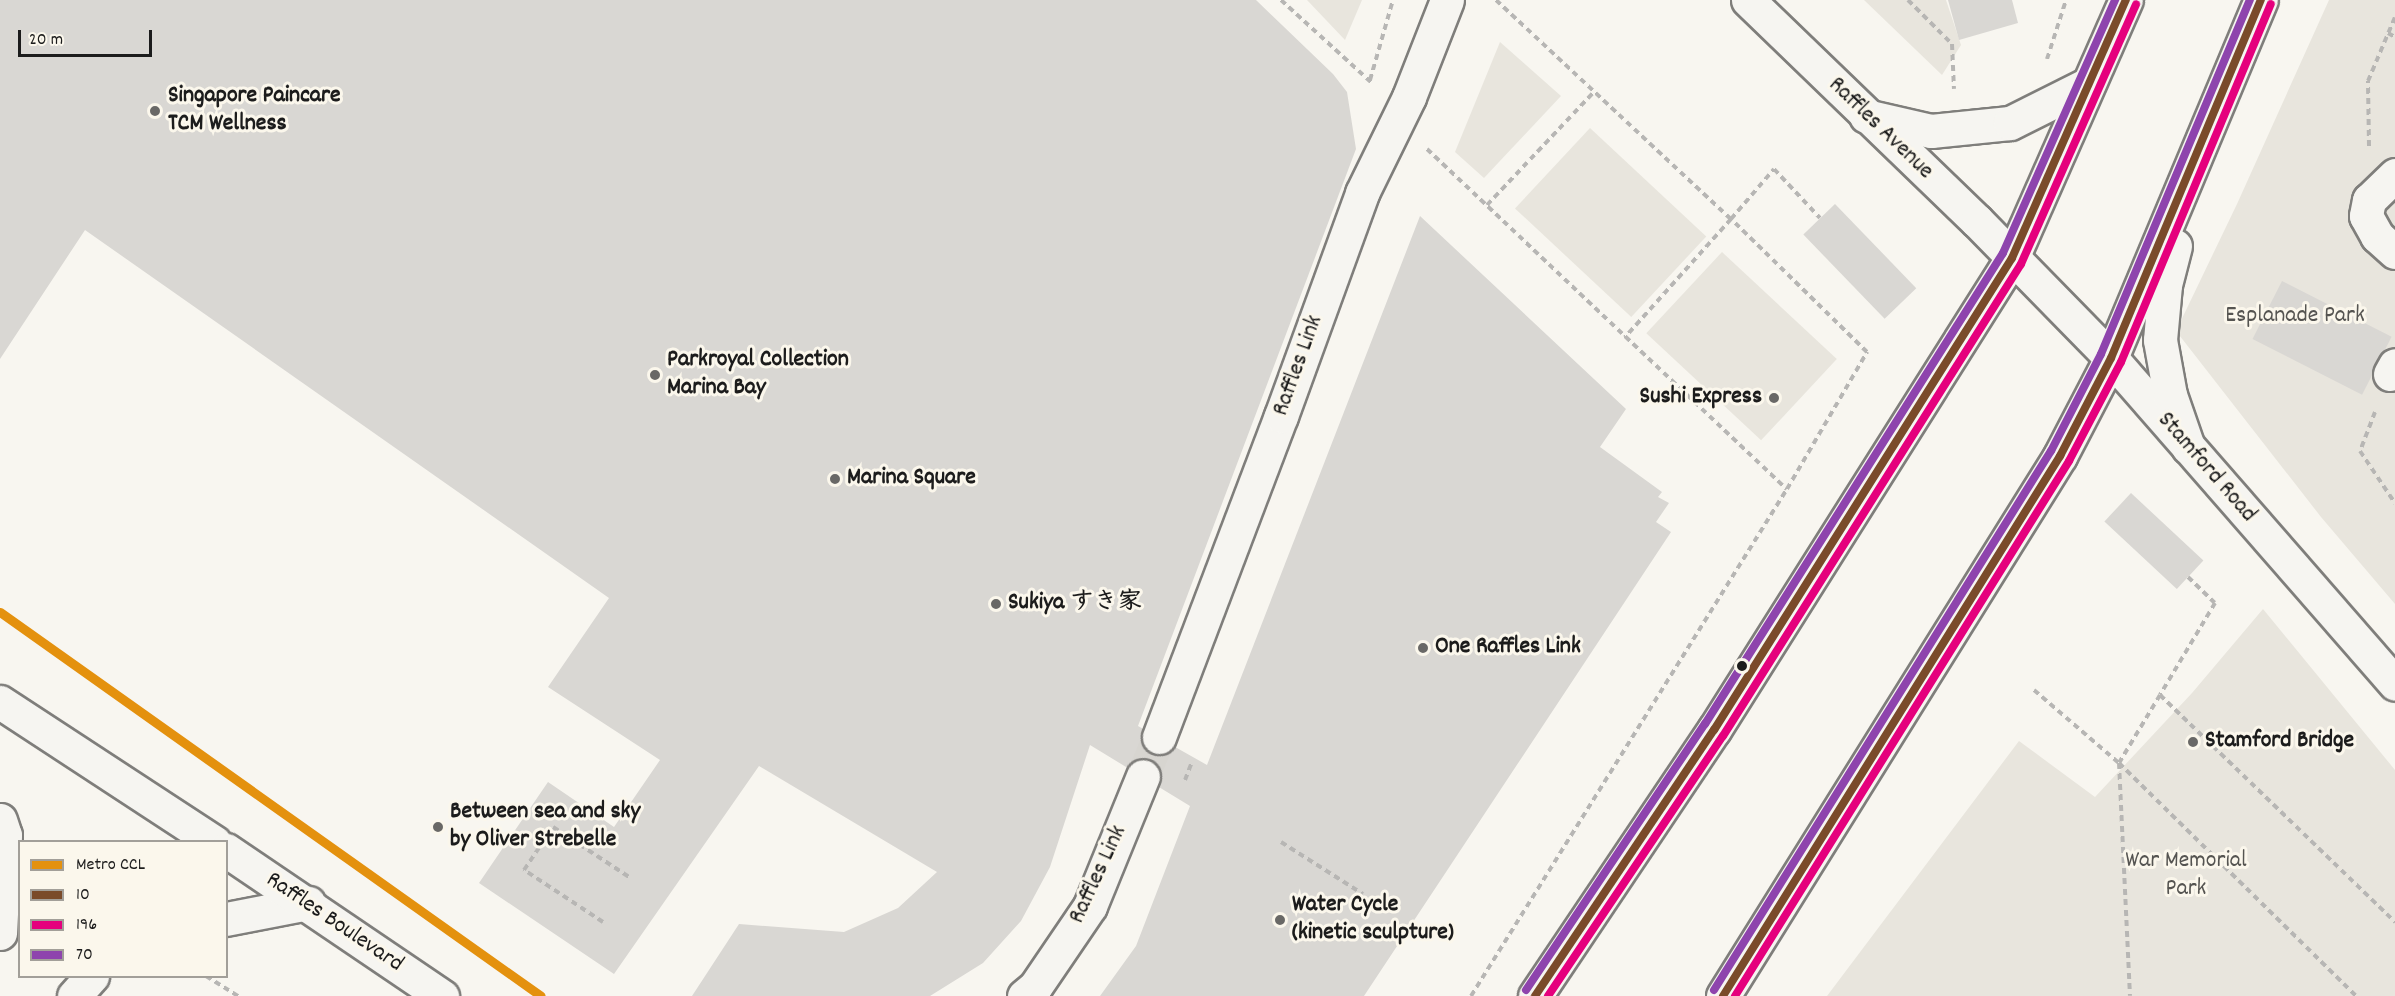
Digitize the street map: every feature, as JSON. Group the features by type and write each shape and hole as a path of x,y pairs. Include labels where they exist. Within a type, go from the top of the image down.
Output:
{"main road":[{"name":"Raffles Link","path":"1159,737 1281,416 1362,193 1409,97 1447,0"},
{"name":"Raffles Avenue","path":"1748,0 2012,258"},
{"path":"1535,996 1714,730 2012,258 2126,0"},
{"path":"1723,996 2060,456 2111,358 2261,0"},
{"path":"1866,116 1931,131 2010,123 2088,84"},
{"path":"2188,447 2170,395 2160,340 2165,285 2203,140"},
{"path":"2395,175 2369,200 2366,216 2377,236 2395,252"},
{"name":"Stamford Road","path":"2012,258 2111,358 2395,683"},
{"path":"0,702 211,840"},
{"name":"Raffles Link","path":"1024,996 1035,987 1090,906 1143,776"},
{"path":"0,820 5,835 0,933"},
{"name":"Raffles Boulevard","path":"228,851 308,903 442,996"},
{"path":"228,920 308,903"},
{"path":"74,996 90,978"}],"path":[{"path":"1369,83 1393,0"},
{"path":"1471,996 1787,489 1868,352 1731,219 1496,0"},
{"path":"1908,0 1952,44 1955,101"},
{"path":"2369,200 2368,81 2395,17"},
{"path":"2388,33 2395,37"},
{"path":"1487,205 1594,92"},
{"path":"1422,144 1787,489"},
{"path":"1625,337 1774,169 1820,218"},
{"path":"2392,370 2360,451 2395,503"},
{"path":"2130,996 2119,763 2215,603 2188,578"},
{"path":"2034,690 2119,763 2355,996"},
{"path":"2160,695 2395,922"},
{"path":"603,922 524,870 553,827 629,877"},
{"path":"1281,842 1363,894"},
{"path":"209,978 238,996"}],"green space":[{"path":"1307,0 1362,0 1345,40"},
{"path":"1864,0 1946,0 1961,45 1942,75"},
{"name":"Esplanade Park","path":"2329,0 2395,0 2395,604 2321,517 2176,331 2237,204"},
{"path":"1500,42 1561,96 1484,178 1455,152"},
{"path":"1590,128 1706,236 1631,317 1515,208"},
{"path":"1722,252 1837,359 1761,440 1646,333"},
{"name":"War Memorial Park","path":"2263,609 2395,770 2395,996 1827,996 2019,741 2095,797 2192,693"}],"building":[{"name":"Marina Square","path":"0,0 1256,0 1333,74 1347,92 1356,149 1138,726 1207,765 1420,216 1626,409 1600,447 1662,492 1658,497 1669,503 1656,522 1671,532 1364,996 1100,996 1136,946 1190,806 1090,745 1050,867 1021,921 983,963 930,996 692,996 739,924 844,932 898,908 937,872 759,766 614,974 479,883 548,782 614,827 660,760 548,687 609,598 85,230 0,359"},
{"path":"1948,0 2012,0 2018,23 1959,40"},
{"path":"1835,204 1916,288 1885,319 1803,235"},
{"path":"2282,281 2392,337 2362,395 2252,339"},
{"path":"2131,493 2203,561 2177,589 2104,522"}],"tunnel":[{"path":"1143,776 1159,737"}],"metro line":[{"name":"CCL","path":"0,612 541,996"}],"transit line":[{"name":"70","path":"1526,990 1705,724 2003,253 2115,0"},
{"name":"10","path":"1535,996 1714,730 2012,258 2126,0"},
{"name":"70","path":"1714,990 2051,451 2101,354 2250,0"},
{"name":"10","path":"1723,996 2060,456 2111,358 2261,0"},
{"name":"196","path":"1548,996 1723,736 2021,264 2136,4"},
{"name":"196","path":"1735,996 2069,461 2121,362 2271,4"}],"place":[{"name":"Singapore Paincare TCM Wellness","path":"155,111"},
{"name":"Parkroyal Collection Marina Bay","path":"655,375"},
{"name":"Sushi Express","path":"1774,398"},
{"name":"Marina Square","path":"835,479"},
{"name":"Sukiya すき家","path":"996,604"},
{"name":"One Raffles Link","path":"1423,648"},
{"name":"Stamford Bridge","path":"2193,742"},
{"name":"Between sea and sky by Oliver Strebelle","path":"438,827"},
{"name":"Water Cycle (kinetic sculpture)","path":"1280,920"}]}
